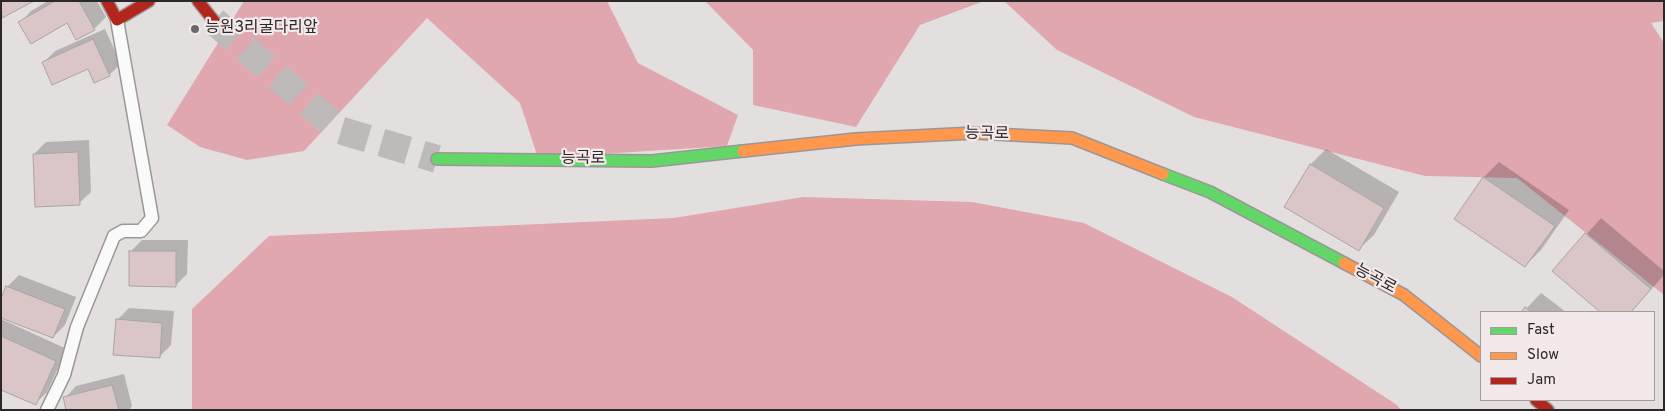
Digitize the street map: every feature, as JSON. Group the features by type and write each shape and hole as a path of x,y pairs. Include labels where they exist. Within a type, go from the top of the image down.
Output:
{"street":[{"path":"107,1 117,20 149,1"},
{"path":"198,1 214,22"},
{"name":"능곡로","path":"436,159 652,161 856,139 974,133 1072,138 1219,196 1404,295 1480,355"},
{"path":"1537,401 1548,410"}],"lane":[{"path":"47,410 64,375 77,327 114,236 123,231 141,231 152,218 117,20"}],"shaded area":[{"path":"244,1 607,1 638,63 738,115 727,146 538,158 520,103 427,18 304,151 247,160 200,147 167,125"},
{"path":"705,1 984,1 920,25 856,127 753,105 753,50"},
{"path":"1004,1 1664,1 1664,21 1651,23 1664,43 1664,295 1517,178 1425,176 1194,117 1057,50"},
{"path":"803,197 972,202 1084,223 1232,297 1397,405 1401,410 192,410 192,309 269,236 674,218"}],"building":[{"path":"1,1 34,1 2,18"},
{"path":"55,1 79,1 95,30 76,40 67,23 31,44 18,22"},
{"path":"93,39 110,76 94,83 88,69 52,85 42,62"},
{"path":"78,152 80,205 35,207 33,154"},
{"path":"1310,164 1384,208 1359,251 1284,207"},
{"path":"1483,177 1555,226 1525,267 1454,219"},
{"path":"1585,233 1651,289 1632,311 1599,311 1552,271"},
{"path":"129,251 176,251 176,287 129,286"},
{"path":"6,286 65,309 53,338 1,318 1,298"},
{"path":"1525,307 1530,311 1522,311"},
{"path":"116,319 162,323 160,358 113,355"},
{"path":"1,336 56,361 36,405 1,390"},
{"path":"112,385 119,410 66,410 63,397"}],"tunnel":[{"path":"214,21 339,130 437,159"}],"traffic: fast":[{"path":"437,159 652,161 743,151"},
{"path":"1163,174 1210,192 1344,263"}],"traffic: slow":[{"path":"743,151 856,139 974,133 1072,138 1163,174"},
{"path":"1344,263 1404,295 1480,355"}],"traffic: jam":[{"path":"107,1 117,20 149,1"},
{"path":"198,1 214,21"},
{"path":"1537,401 1548,410"}],"place":[{"name":"능원3리굴다리앞","path":"195,29"}]}
